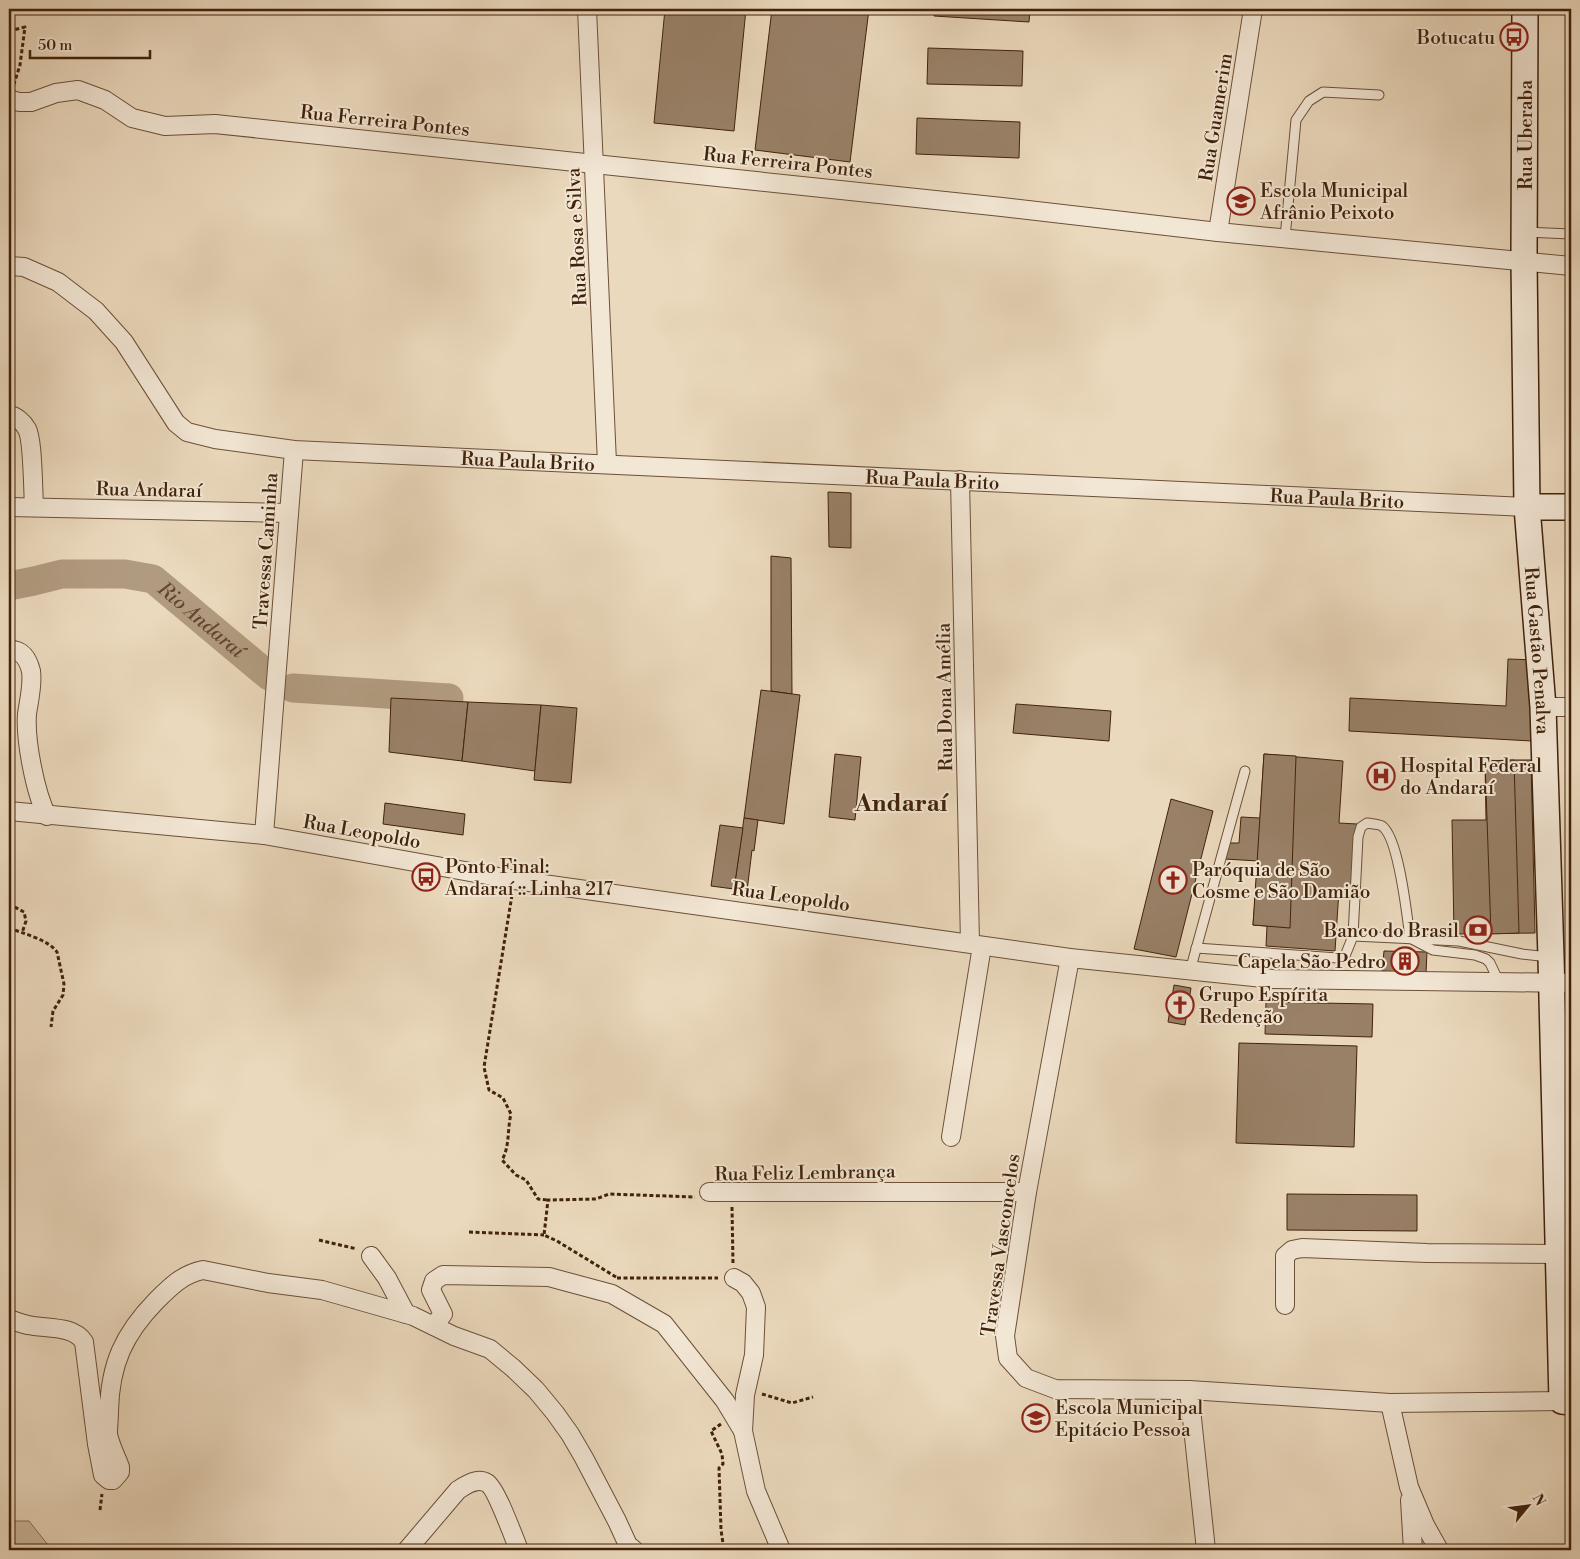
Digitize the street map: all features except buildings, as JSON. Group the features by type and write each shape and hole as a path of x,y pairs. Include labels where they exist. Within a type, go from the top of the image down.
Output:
{"street":[{"name":"Rua Rosa e Silva","path":"587,9 608,463"},
{"name":"Rua Guamerim","path":"1218,232 1253,9"},
{"name":"Rua Uberaba","path":"1524,261 1525,9"},
{"name":"Rua Ferreira Pontes","path":"9,99 19,102 31,102 56,93 78,90 105,100 132,118 165,126 215,124 1002,207 1218,232 1571,266"},
{"name":"Rua Gastão Penalva","path":"1524,261 1527,507 1543,706 1551,957 1561,983 1558,1254 1567,1401"},
{"name":"Rua Paula Brito","path":"9,266 24,267 58,282 96,311 124,342 176,423 187,432 215,439 294,450 608,463 1527,507 1571,507"},
{"path":"9,414 15,416 27,429 31,448 34,507"},
{"name":"Travessa Caminha","path":"264,835 294,450"},
{"name":"Rua Dona Amélia","path":"951,1137 976,944 960,480"},
{"name":"Rua Andaraí","path":"9,507 289,514"},
{"path":"9,650 15,649 26,657 31,672 27,714 28,747 42,805 47,816"},
{"path":"1543,706 1571,707"},
{"name":"Rua Leopoldo","path":"9,811 264,835 515,880 1070,958 1273,979 1561,983"},
{"name":"Travessa Vasconcelos","path":"1070,958 1027,1192 1005,1336 1008,1358 1026,1378 1055,1389 1189,1390 1390,1403 1567,1401"},
{"name":"Rua Feliz Lembrança","path":"709,1192 1027,1192"},
{"path":"1285,1305 1286,1256 1292,1250 1302,1248 1426,1253 1558,1254"},
{"path":"371,1256 387,1278 406,1314"},
{"path":"9,1319 28,1325 75,1333 84,1342 97,1444 103,1475 109,1480 113,1480 120,1472 108,1433 109,1401 116,1361 139,1318 166,1290 183,1277 193,1272 204,1270 268,1283 322,1290 406,1314 490,1349 536,1390 570,1434 628,1545 634,1550"},
{"path":"434,1326 443,1314 431,1290 434,1281 443,1275 549,1277 612,1294 664,1324 698,1366 739,1423 756,1491 780,1550"},
{"path":"734,1278 743,1283 751,1293 756,1307 754,1355 739,1423"},
{"path":"1189,1390 1206,1550"},
{"path":"1390,1403 1409,1487 1413,1550"},
{"path":"407,1550 458,1490 468,1484 480,1481 488,1483 495,1491 519,1550"},
{"path":"1409,1487 1425,1525 1439,1550"}],"lane":[{"path":"1285,238 1296,120 1310,101 1323,92 1379,95"},
{"path":"1524,232 1571,234"},
{"path":"1190,971 1245,772"},
{"path":"1196,948 1338,958 1345,956 1353,936 1358,836 1361,827 1367,823 1381,825 1392,840 1397,856 1410,938"},
{"path":"1353,936 1459,941 1522,954 1551,957"},
{"path":"1410,938 1433,950 1475,955 1486,959 1490,963 1499,982"}],"path":[{"path":"9,26 14,9"},
{"path":"9,31 25,27 20,65 14,85 31,102"},
{"path":"515,880 484,1067 489,1090 503,1098 511,1114 508,1126 507,1151 502,1160 516,1175 526,1180 538,1198 548,1200 544,1235"},
{"path":"9,904 24,912 26,921 22,933"},
{"path":"9,928 44,941 54,947 64,984 63,994 53,1011 51,1027"},
{"name":"Rua Feliz Lembrança","path":"548,1200 596,1198 609,1194 700,1198 709,1192"},
{"path":"618,1278 734,1278 731,1192"},
{"path":"469,1232 544,1235 618,1278 623,1285"},
{"path":"319,1240 354,1248 371,1256"},
{"path":"745,1395 757,1392 792,1403 814,1397"},
{"path":"724,1550 721,1530 719,1468 723,1464 722,1454 711,1431 739,1423"}],"shaded area":[{"path":"9,1513 15,1521 29,1521 52,1550 9,1550"}],"waterway":[{"name":"Rio Andaraí","path":"9,586 62,574 125,574 153,579 269,676"},
{"name":"Rio Andaraí","path":"293,688 449,698"}],"place":[{"name":"Botucatu","path":"1514,37"},
{"name":"Escola Municipal Afrânio Peixoto","path":"1241,201"},
{"name":"Hospital Federal do Andaraí","path":"1381,776"},
{"name":"Ponto Final: Andaraí :: Linha 217","path":"426,877"},
{"name":"Paróquia de São Cosme e São Damião","path":"1173,880"},
{"name":"Banco do Brasil","path":"1478,930"},
{"name":"Capela São Pedro","path":"1405,961"},
{"name":"Grupo Espírita Redenção","path":"1180,1005"},
{"name":"Escola Municipal Epitácio Pessoa","path":"1036,1418"}],"district":[{"name":"Andaraí","path":"901,803"}]}
